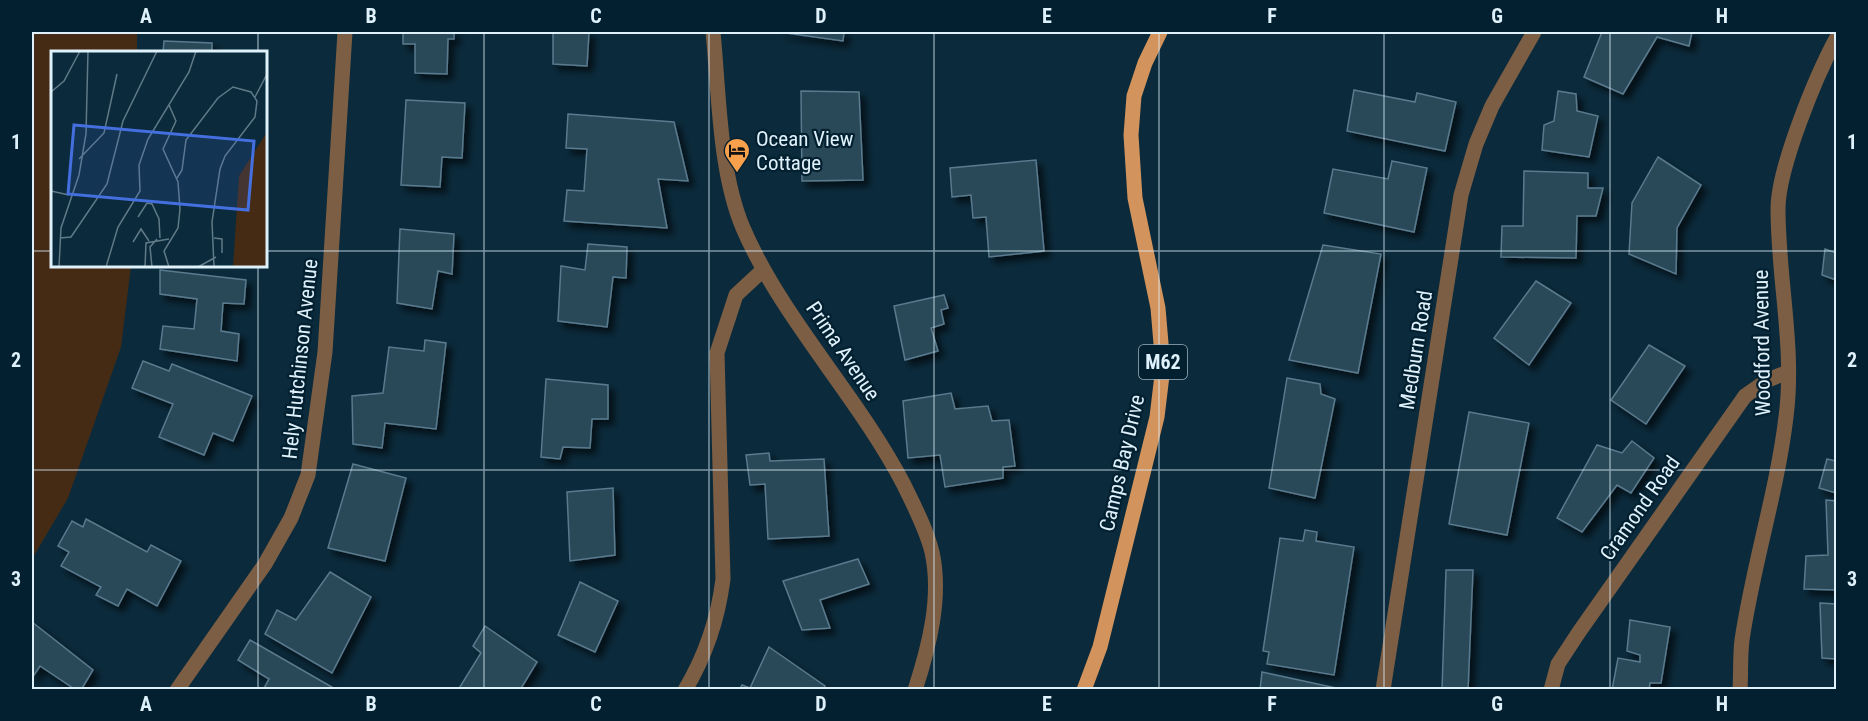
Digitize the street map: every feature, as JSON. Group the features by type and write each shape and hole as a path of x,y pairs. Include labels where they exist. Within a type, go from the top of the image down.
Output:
{"main road":[{"name":"Camps Bay Drive","path":"1084,690 1100,647 1157,417 1163,367 1158,308 1135,198 1131,135 1134,96 1145,63 1160,32"}],"street":[{"name":"Hely Hutchinson Avenue","path":"177,690 266,564 291,518 308,475 325,352 345,32"},
{"name":"Prima Avenue","path":"713,32 730,183 742,226 763,270 887,454 919,516 932,552 935,587 926,656 915,690"},
{"name":"Medburn Road","path":"1383,690 1461,195 1476,144 1488,115 1534,32"},
{"name":"Woodford Avenue","path":"1740,690 1742,641 1780,460 1787,415 1786,307 1778,207 1790,154 1821,67 1836,39"},
{"path":"685,690 701,664 719,611 723,579 717,353 736,295 763,270"},
{"name":"Cramond Road","path":"1551,690 1558,664 1579,632 1745,396 1767,380 1788,372"}],"shaded area":[{"path":"32,32 137,32 137,51 51,51 51,267 131,267 121,347 68,498 32,559"}],"building":[{"path":"403,32 454,32 454,39 448,39 447,74 415,73 415,44 403,44"},
{"path":"553,32 589,32 587,66 553,64"},
{"path":"779,32 844,32 843,41"},
{"path":"1602,32 1692,32 1689,46 1657,37 1623,94 1584,77"},
{"path":"164,41 212,43 212,51 163,51"},
{"path":"1354,90 1415,102 1417,93 1456,102 1445,151 1347,131"},
{"path":"801,91 859,92 863,180 802,181"},
{"path":"1558,91 1576,94 1577,111 1598,116 1589,157 1542,150 1544,125 1554,121"},
{"path":"406,100 465,103 462,158 442,157 440,187 401,185"},
{"path":"568,114 674,122 688,181 658,179 667,228 564,221 567,190 584,191 587,149 566,148"},
{"path":"1658,157 1701,185 1677,228 1676,274 1629,254 1632,203"},
{"path":"1036,160 1044,251 989,257 986,217 973,218 971,195 952,197 950,168"},
{"path":"1392,161 1427,168 1414,232 1324,213 1333,169 1388,179"},
{"path":"1524,171 1588,173 1588,188 1603,188 1596,216 1577,216 1576,258 1501,257 1502,226 1523,226"},
{"path":"400,229 454,234 452,274 438,271 432,309 397,303"},
{"path":"588,244 627,247 626,278 613,277 607,327 558,321 561,266 585,270"},
{"path":"1323,245 1381,254 1358,373 1289,360"},
{"path":"1825,249 1836,253 1836,280 1822,275"},
{"path":"160,270 246,280 244,304 223,303 221,331 239,334 237,361 160,349 163,326 194,329 197,299 160,294"},
{"path":"1536,281 1571,303 1529,365 1494,338"},
{"path":"944,295 948,308 941,310 944,324 931,328 938,351 905,360 894,306"},
{"path":"425,340 446,343 436,429 385,423 382,448 353,444 352,396 383,393 389,347 424,351"},
{"path":"1649,345 1685,366 1646,424 1611,400"},
{"path":"143,361 169,371 172,364 252,396 233,441 213,433 204,455 159,437 173,404 132,388"},
{"path":"1287,378 1320,384 1321,394 1335,399 1315,498 1269,488"},
{"path":"546,379 608,385 608,419 592,419 590,448 563,447 560,459 541,457"},
{"path":"951,393 955,409 988,406 992,421 1009,420 1015,466 1003,467 1003,478 945,487 940,455 908,458 903,401"},
{"path":"1469,412 1529,423 1507,535 1449,524"},
{"path":"1632,441 1654,458 1631,493 1617,485 1582,532 1557,518 1597,445 1622,453"},
{"path":"769,453 770,461 824,459 829,536 768,539 765,484 750,485 746,455"},
{"path":"1827,459 1836,461 1836,493 1819,488"},
{"path":"353,464 406,478 385,561 328,548"},
{"path":"613,488 615,555 570,561 567,492"},
{"path":"1826,500 1836,501 1836,590 1804,589 1806,556 1828,555"},
{"path":"86,519 147,552 151,545 181,561 157,606 127,589 118,606 96,595 101,587 61,566 69,552 58,546 72,521 83,527"},
{"path":"1305,530 1317,532 1316,541 1354,547 1334,675 1267,664 1269,652 1263,651 1280,538 1303,541"},
{"path":"858,559 869,584 820,600 830,628 802,630 783,581"},
{"path":"1446,570 1473,570 1468,690 1442,690"},
{"path":"330,572 371,597 332,673 265,634 277,610 296,620"},
{"path":"580,582 618,601 595,652 558,635"},
{"path":"1820,603 1836,604 1836,659 1822,658"},
{"path":"1630,620 1670,627 1661,683 1650,683 1649,690 1612,690 1618,658 1640,662 1640,655 1627,651"},
{"path":"32,622 93,670 81,690 76,690 40,666 32,678"},
{"path":"485,626 537,662 520,690 458,690 481,653 473,646"},
{"path":"250,640 337,690 263,690 269,679 238,660"},
{"path":"769,647 825,686 823,690 739,690 742,685 750,688"},
{"path":"1262,672 1345,690 1260,690"}],"place":[{"name":"Ocean View Cottage","path":"737,174"}]}
